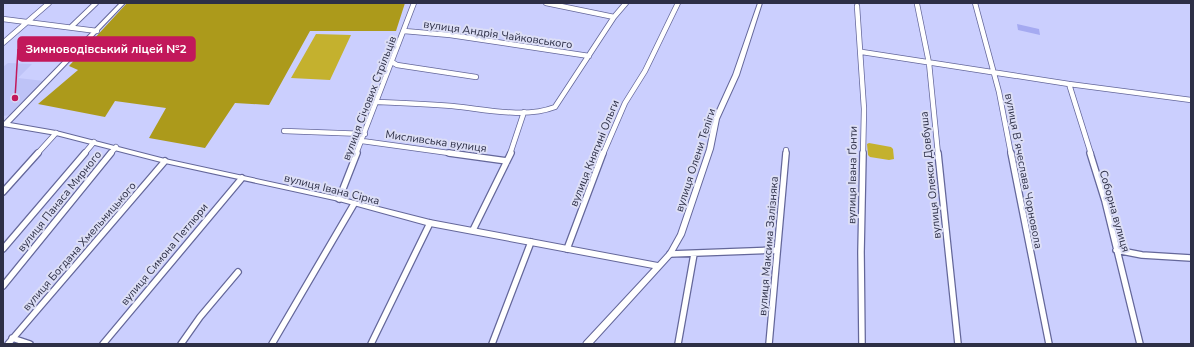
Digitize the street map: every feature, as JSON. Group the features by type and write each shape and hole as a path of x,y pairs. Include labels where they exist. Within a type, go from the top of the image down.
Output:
{"street":[{"path":"3,43 49,3"},
{"path":"71,27 96,3"},
{"path":"4,125 123,3"},
{"name":"вулиця Січових Стрільців","path":"338,199 378,102 414,3"},
{"path":"546,3 614,17"},
{"path":"378,102 440,104 524,112 550,110 555,107 614,17 621,11 626,3"},
{"name":"вулиця Княгині Ольги","path":"567,249 600,161 625,103 645,71 678,3"},
{"name":"вулиця Олени Теліги","path":"587,344 670,254 681,235 710,148 716,119 736,74 749,30 760,3"},
{"name":"вулиця Вʼячеслава Чорновола","path":"975,3 993,72 1049,344"},
{"name":"вулиця Олекси Довбуша","path":"917,4 929,63 958,344"},
{"name":"вулиця Івана Ґонти","path":"857,6 862,52 864,108 861,252 862,344"},
{"path":"3,19 97,31"},
{"name":"вулиця Андрія Чайковського","path":"404,31 450,35 589,56"},
{"path":"862,52 1069,84 1191,100"},
{"path":"392,62 397,65 476,77"},
{"name":"Соборна вулиця","path":"1069,84 1105,202 1140,344"},
{"path":"473,230 513,148 524,112"},
{"name":"вулиця Івана Сірка","path":"4,125 56,133 165,161 338,199 430,223 659,266"},
{"path":"284,131 365,134"},
{"path":"3,192 56,133"},
{"name":"Мисливська вулиця","path":"362,141 507,161"},
{"path":"3,249 94,142"},
{"name":"вулиця Панаса Мирного","path":"3,286 116,148"},
{"name":"вулиця Максима Залізняка","path":"769,344 776,250 786,150"},
{"name":"вулиця Богдана Хмельницького","path":"8,344 165,161"},
{"name":"вулиця Симона Петлюри","path":"103,344 242,178"},
{"path":"272,344 354,204"},
{"path":"371,344 430,223"},
{"path":"492,344 531,242"},
{"path":"670,254 776,250"},
{"path":"1116,250 1149,255 1191,258"},
{"path":"678,344 694,254"},
{"path":"181,344 200,317 238,272"},
{"path":"12,338 30,344"}],"shaded area":[{"path":"127,3 405,3 396,31 310,31 269,105 235,103 205,148 149,138 166,108 115,101 105,117 38,104 78,70 69,66"},
{"path":"1017,24 1039,29 1040,35 1018,30"},
{"path":"316,34 351,35 330,80 291,78"},
{"path":"8,63 32,64 18,78 44,81 11,115 3,116 3,67"},
{"path":"869,143 891,147 893,149 894,159 889,160 870,157 868,155 867,144"}],"place":[{"name":"Зимноводівський ліцей №2","path":"15,98"}]}
